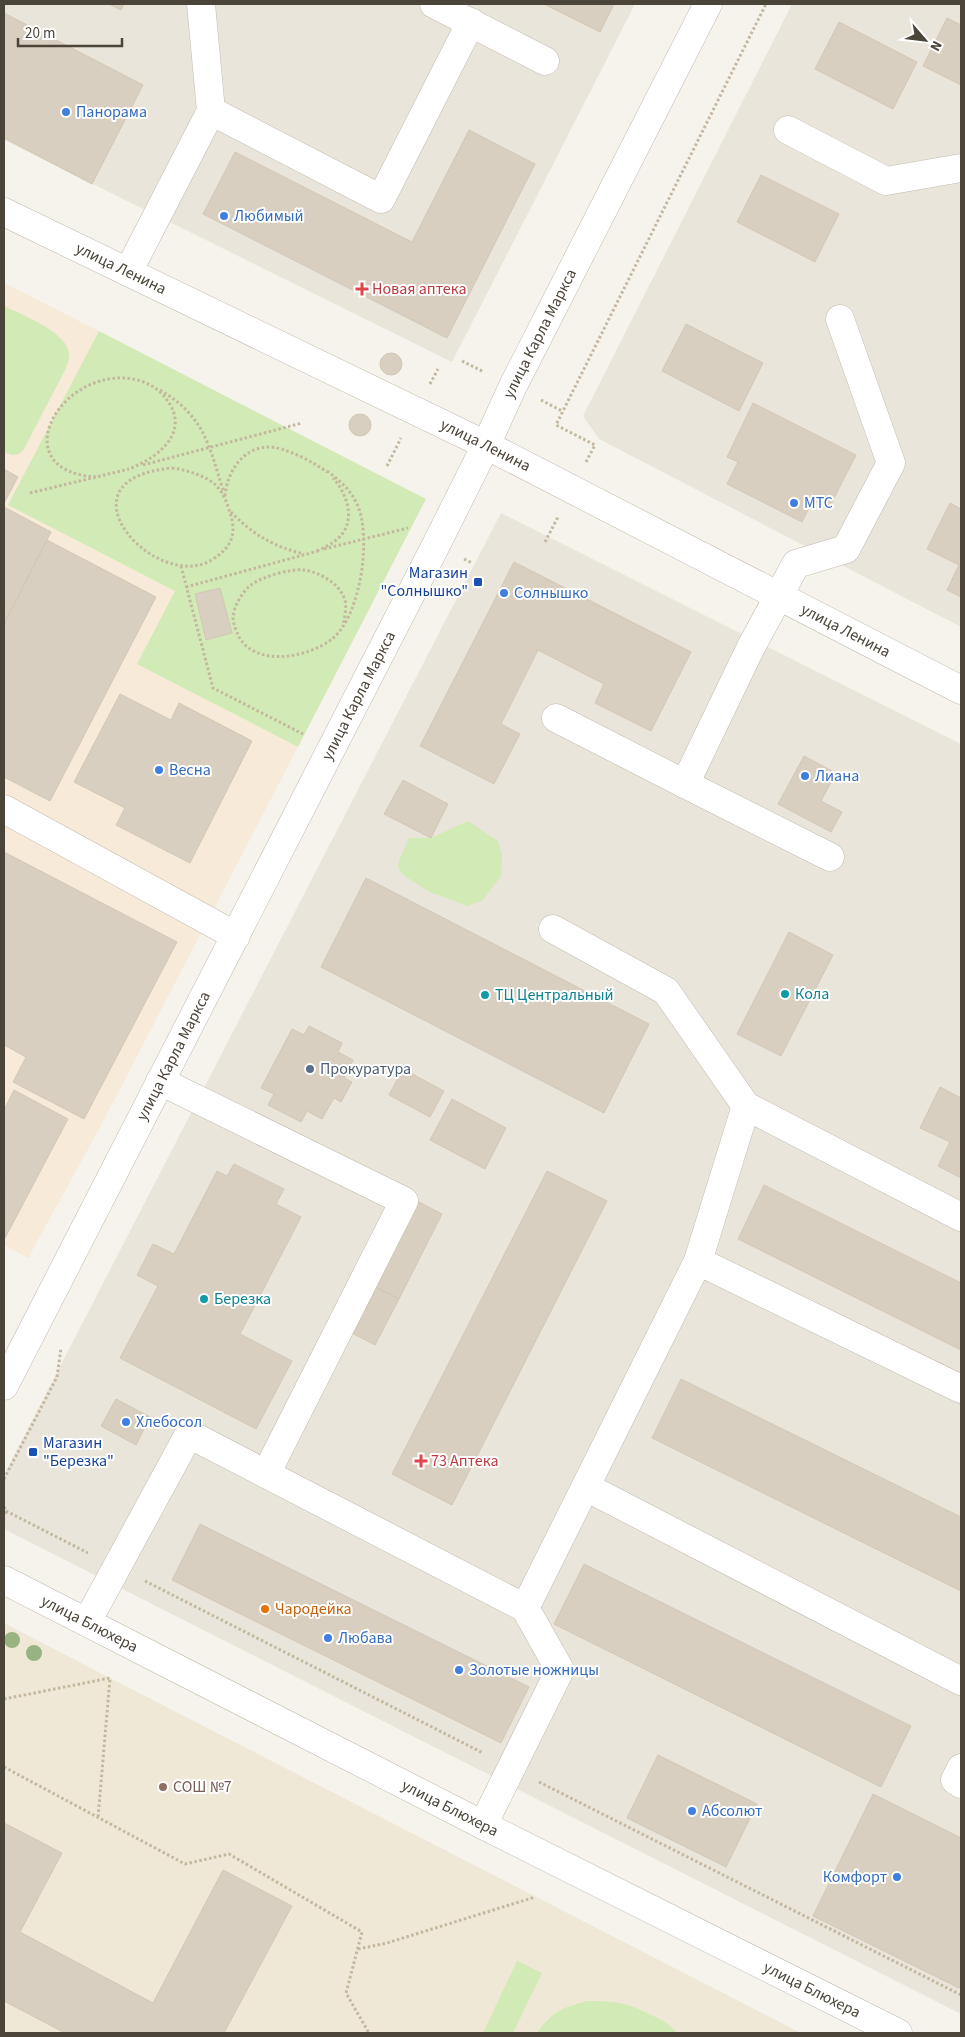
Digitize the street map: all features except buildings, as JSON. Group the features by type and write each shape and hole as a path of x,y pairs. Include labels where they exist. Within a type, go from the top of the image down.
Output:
{"street":[{"path":"128,272 211,111 201,4"},
{"path":"434,4 544,61"},
{"name":"улица Карла Маркса","path":"4,1386 236,936 708,4"},
{"path":"211,111 381,199 471,22"},
{"path":"788,130 886,181 961,168"},
{"name":"улица Ленина","path":"4,212 486,445 961,690"},
{"path":"685,784 747,656 796,564 846,549 891,463 840,319"},
{"path":"556,718 830,857"},
{"path":"4,809 236,936"},
{"path":"553,928 666,991 746,1106 961,1217"},
{"path":"160,1081 404,1201 266,1474"},
{"path":"525,1608 698,1261 746,1106"},
{"path":"698,1261 961,1389"},
{"path":"87,1622 189,1434 525,1608 560,1670 483,1825"},
{"path":"586,1487 961,1681"},
{"name":"улица Блюхера","path":"4,1580 483,1825 898,2033"},
{"path":"961,1768 955,1780 961,1784"}],"path":[{"path":"545,542 595,445 556,424 766,4"},
{"path":"96,477 71,472 56,463 50,455 47,436 49,427 56,413 77,390 101,379 127,378 154,386 182,404 198,424 211,448 230,511 234,531 226,548 209,562 200,566 181,566 163,560 140,546 128,535 116,515 116,502 120,491 130,481 144,472 172,468 189,471 212,482 225,496"},
{"path":"129,469 147,462 160,452 173,431 176,420 174,410 154,386"},
{"path":"30,493 211,448 302,423"},
{"path":"225,496 230,475 238,462 247,454 267,447 288,452 327,471 348,488 358,506 363,539 357,595 342,626 332,639 316,648 287,656 272,657 250,651 242,644 233,618 236,606 243,593 252,584 276,574 294,569 304,569 321,575 337,586 342,593 346,606 342,626"},
{"path":"317,551 336,541 346,529 348,518 349,505 342,488 327,471"},
{"path":"230,511 253,533 269,543 283,549 305,554"},
{"path":"186,587 413,526"},
{"path":"181,566 213,688 304,735"},
{"path":"4,1479 57,1377 62,1348"},
{"path":"4,1507 6,1511 4,1515"},
{"path":"4,1699 110,1678 98,1818"},
{"path":"4,1767 185,1864 229,1854 362,1932 346,1993 369,2033"},
{"path":"358,1949 388,1943 534,1897"}],"shaded area":[{"path":"4,4 635,4 452,362 4,140"},
{"path":"792,4 961,4 961,627 599,439 583,416"},
{"path":"4,283 99,331 9,505 175,591 138,664 298,747 98,1131 28,1258 4,1245"},
{"path":"501,513 961,744 961,2014 4,1529 4,1475"},
{"name":"СОШ №7","path":"4,1623 110,1678 801,2033 4,2033"}],"green space":[{"path":"4,306 52,331 66,345 69,353 66,368 24,449 19,454 12,455 4,452"},
{"path":"99,331 426,499 298,747 137,664 175,591 8,505"},
{"path":"468,821 498,841 502,856 501,876 483,900 467,906 430,892 403,875 398,867 409,838 431,838"},
{"path":"517,1961 542,1973 513,2033 483,2033"},
{"path":"587,2001 613,2002 634,2007 672,2027 677,2033 537,2033 548,2019 558,2011"}],"place":[{"name":"Панорама","path":"66,112"},
{"name":"Любимый","path":"224,216"},
{"name":"Новая аптека","path":"362,289"},
{"name":"МТС","path":"794,503"},
{"name":"Магазин \"Солнышко\"","path":"478,582"},
{"name":"Солнышко","path":"504,593"},
{"name":"Весна","path":"159,770"},
{"name":"Лиана","path":"805,776"},
{"name":"Кола","path":"785,994"},
{"name":"ТЦ Центральный","path":"485,995"},
{"name":"Прокуратура","path":"310,1069"},
{"name":"Березка","path":"204,1299"},
{"name":"Хлебосол","path":"126,1422"},
{"name":"Магазин \"Березка\"","path":"33,1452"},
{"name":"73 Аптека","path":"421,1461"},
{"name":"Чародейка","path":"265,1609"},
{"name":"Любава","path":"328,1638"},
{"name":"Золотые ножницы","path":"459,1670"},
{"name":"СОШ №7","path":"163,1787"},
{"name":"Абсолют","path":"692,1811"},
{"name":"Комфорт","path":"897,1877"}]}
